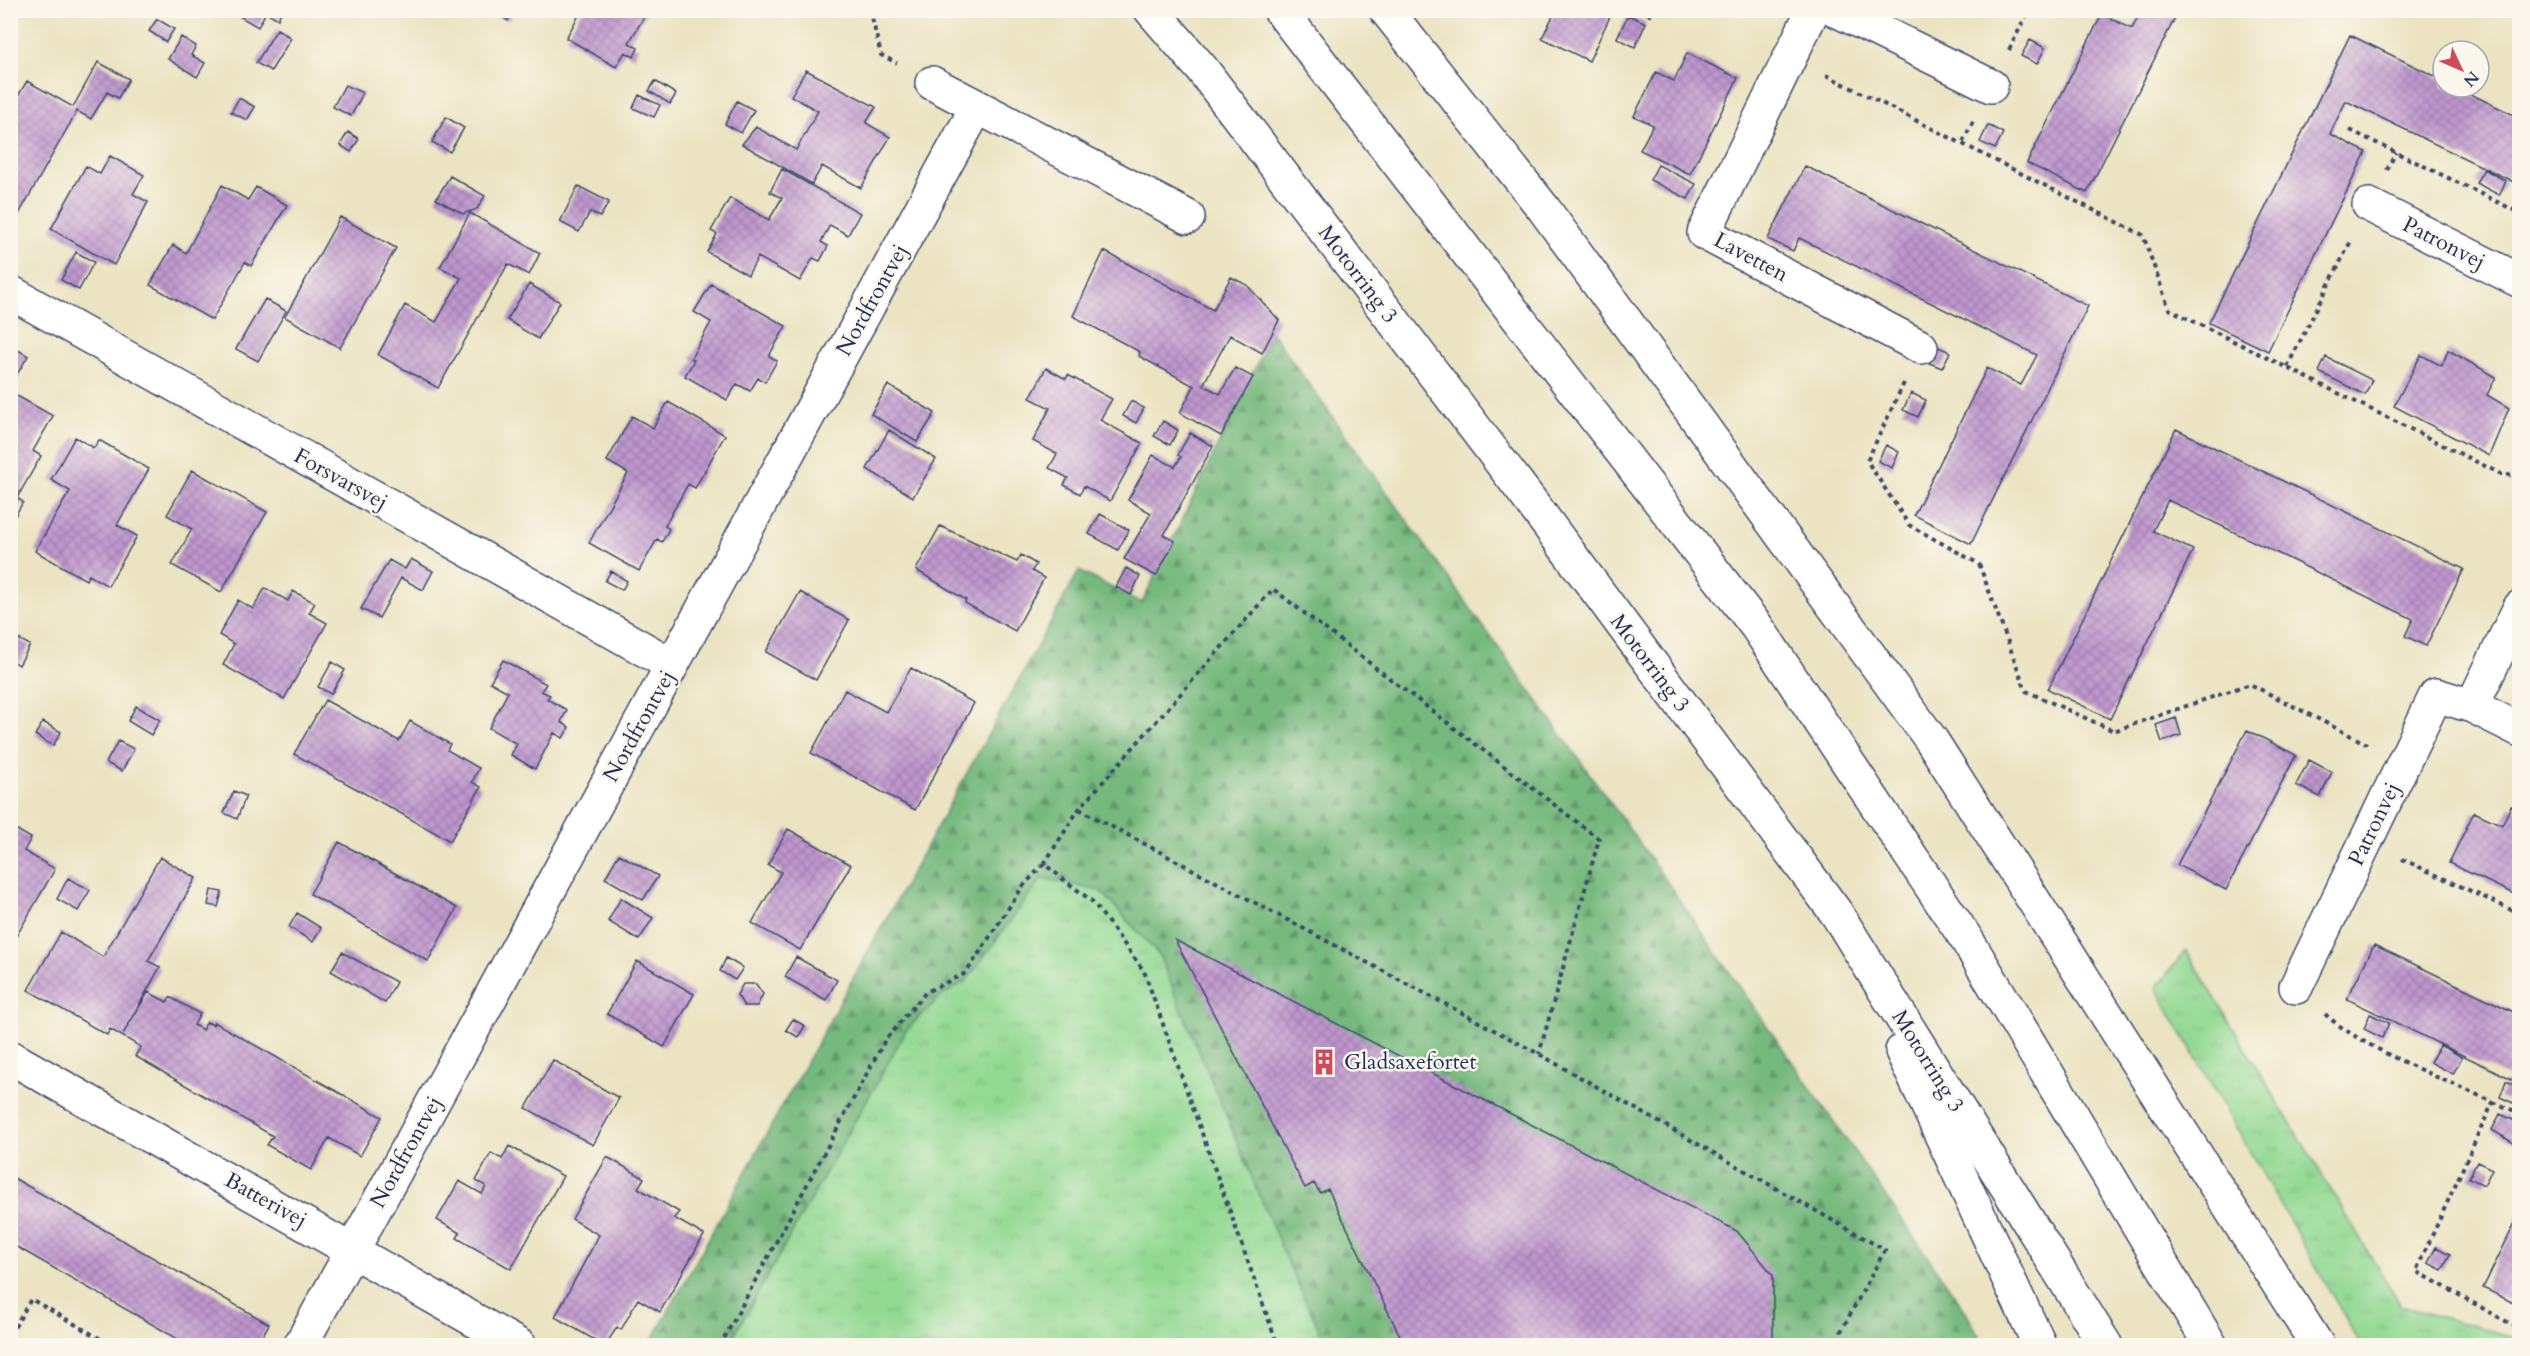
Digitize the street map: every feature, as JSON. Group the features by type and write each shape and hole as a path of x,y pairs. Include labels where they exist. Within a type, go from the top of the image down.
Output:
{"main road":[{"name":"Motorring 3","path":"1151,10 1209,78 1527,498 1837,914 2106,1346"},
{"path":"1280,10 1756,627 1967,940 2211,1346"},
{"path":"1386,10 1551,219 1932,741 2234,1218 2318,1346"},
{"name":"Lavetten","path":"1813,10 1704,233 1921,347"},
{"path":"1836,10 1991,86"},
{"path":"932,82 1188,217"},
{"name":"Nordfrontvej","path":"300,1346 977,107"},
{"name":"Patronvej","path":"2369,205 2520,281"},
{"name":"Forsvarsvej","path":"10,292 672,665"},
{"path":"2472,706 2520,607"},
{"name":"Patronvej","path":"2296,987 2436,695 2472,706 2520,730"},
{"path":"1837,914 2040,1346"},
{"name":"Batterivej","path":"10,1057 353,1248 520,1346"},
{"path":"2234,1218 2298,1346"}],"path":[{"path":"870,10 881,55"},
{"path":"2112,10 2118,13"},
{"path":"1790,57 1963,142 2143,235 2169,309 2501,474 2520,477"},
{"path":"2350,130 2520,213"},
{"path":"2287,367 2396,152"},
{"path":"1921,347 1867,461 1909,525 1979,564 2026,691 2114,731 2250,684 2404,762"},
{"path":"720,1346 885,1040 926,992 966,973 1023,886 1044,864 1079,809 1273,589 1599,839 1539,1054"},
{"path":"1079,809 1539,1054 1885,1250 1833,1346"},
{"path":"2366,842 2520,914"},
{"path":"1044,864 1093,902 1144,971 1278,1346"},
{"path":"2296,987 2339,1027 2520,1113"},
{"path":"2493,1102 2416,1271 2520,1329"},
{"path":"10,1335 31,1299 113,1346"}],"green space":[{"path":"1272,333 1648,855 1964,1309 1984,1345 1330,1345 1320,1331 1287,1261 1159,955 1101,891 1042,878 966,981 941,996 907,1029 733,1337 732,1345 649,1346 1079,571 1142,603"},
{"path":"1042,878 1101,891 1159,955 1287,1261 1320,1331 1297,1346 732,1346 733,1337 907,1029 941,996 966,981"},
{"path":"2186,950 2401,1306 2518,1338 2519,1345 2361,1345 2156,988"}],"building":[{"path":"233,10 282,10 278,19 266,12 258,27 232,12"},
{"path":"490,10 513,10 508,21"},
{"path":"582,10 648,10 629,43 638,48 634,57 625,52 616,67 566,38"},
{"path":"1556,10 1613,10 1589,61 1542,38"},
{"path":"1639,10 1653,10 1650,16"},
{"path":"2049,10 2063,10 2061,16"},
{"path":"2141,10 2179,10 2087,193 2027,163 2102,14 2132,29"},
{"path":"1628,15 1646,23 1635,47 1617,38"},
{"path":"157,19 174,29 166,42 149,31"},
{"path":"277,29 291,38 271,71 256,63"},
{"path":"2350,35 2431,74 2431,99 2481,99 2520,118 2520,185 2346,101 2330,134 2366,152 2268,351 2209,323"},
{"path":"181,37 196,46 191,55 205,63 197,77 168,59"},
{"path":"2030,40 2045,48 2037,64 2021,56"},
{"path":"1687,53 1738,78 1690,174 1640,150 1653,125 1634,116 1656,72 1674,81"},
{"path":"98,62 129,79 118,98 107,92 91,119 77,111 15,221 10,218 10,109 27,81 73,107"},
{"path":"806,70 876,107 866,123 890,137 861,188 822,166 812,184 742,144 756,127 796,150 818,111 791,96"},
{"path":"655,81 676,94 670,104 649,91"},
{"path":"345,85 363,93 351,116 333,107"},
{"path":"639,95 660,105 654,117 633,108"},
{"path":"239,98 255,107 247,120 231,112"},
{"path":"737,101 754,110 741,133 725,124"},
{"path":"446,117 464,128 450,152 432,142"},
{"path":"1988,125 2003,133 1995,149 1980,142"},
{"path":"348,132 359,139 351,152 340,145"},
{"path":"110,156 144,175 133,194 148,202 114,265 51,229 86,166 100,174"},
{"path":"1658,165 1696,184 1688,199 1650,180"},
{"path":"1805,166 2088,306 1971,544 1914,515 1987,368 2021,385 2037,355 1799,238 1793,251 1768,239"},
{"path":"782,169 860,213 848,235 830,225 821,242 828,246 820,261 813,258 800,281 758,257 748,275 707,252 717,234 711,231 730,198 769,220 782,198 770,192"},
{"path":"2484,169 2506,181 2499,195 2476,183"},
{"path":"450,176 485,196 477,209 463,214 436,199"},
{"path":"222,185 248,200 256,187 287,205 251,266 245,262 212,320 150,285 173,245 186,253"},
{"path":"578,186 609,202 600,217 590,212 579,232 560,222"},
{"path":"470,213 540,253 529,275 508,264 438,388 378,355 405,305 436,322 461,278 440,267"},
{"path":"340,217 396,248 340,348 285,317"},
{"path":"1104,251 1213,310 1231,277 1247,285 1279,320 1262,353 1230,335 1203,385 1220,394 1235,368 1253,377 1221,436 1180,413 1194,386 1139,356 1140,352 1073,316"},
{"path":"76,252 94,262 79,290 61,280"},
{"path":"529,284 560,302 538,339 507,320"},
{"path":"711,284 786,326 769,356 777,361 765,382 758,378 750,391 737,384 727,400 685,376 694,360 691,358 711,322 694,312"},
{"path":"265,299 286,311 258,361 236,349"},
{"path":"10,345 28,356 10,386"},
{"path":"1934,345 1950,352 1942,368 1927,362"},
{"path":"2448,350 2496,377 2487,395 2509,408 2489,456 2394,406 2421,355 2442,366"},
{"path":"2326,357 2372,380 2365,395 2319,372"},
{"path":"1046,368 1066,379 1068,375 1112,399 1100,420 1142,443 1110,501 1084,486 1080,494 1064,485 1068,478 1049,468 1057,454 1033,441 1050,408 1030,398"},
{"path":"888,385 935,413 917,442 871,414"},
{"path":"10,392 53,416 33,451 41,456 17,498 23,502 15,516 10,513"},
{"path":"1911,393 1926,400 1918,417 1903,410"},
{"path":"1131,401 1144,408 1136,423 1123,416"},
{"path":"668,402 725,435 695,488 688,484 665,526 669,529 662,542 657,539 639,571 589,543 628,473 607,461 632,416 653,428"},
{"path":"1163,421 1178,430 1170,445 1154,436"},
{"path":"2176,429 2464,569 2426,646 2405,636 2413,619 2168,500 2153,531 2193,550 2110,719 2048,689"},
{"path":"889,430 936,459 913,497 867,469"},
{"path":"1190,433 1213,446 1164,535 1175,541 1156,576 1124,559 1151,513 1128,500 1153,455 1175,467 1181,457 1178,455"},
{"path":"75,437 94,448 99,440 149,469 117,525 137,536 108,586 89,575 86,580 35,551 70,491 51,480"},
{"path":"1886,445 1899,452 1892,468 1878,461"},
{"path":"192,470 267,512 221,592 172,565 192,529 167,515"},
{"path":"1100,514 1129,530 1118,550 1089,534"},
{"path":"940,526 1017,562 1021,555 1036,564 1032,571 1044,578 1015,631 965,603 966,600 916,570"},
{"path":"411,559 433,571 423,590 401,578 379,618 361,609 389,560 405,569"},
{"path":"1126,568 1140,576 1131,595 1116,587"},
{"path":"611,571 627,581 622,590 605,581"},
{"path":"265,588 288,601 293,591 315,603 309,613 327,623 284,699 223,665 234,644 219,635 238,600 253,609"},
{"path":"800,592 849,620 816,680 766,652"},
{"path":"15,637 30,645 19,665 10,660 10,644"},
{"path":"503,660 546,684 541,691 550,695 547,699 567,710 561,722 569,727 563,738 554,733 535,769 511,755 517,744 489,728 508,692 490,682"},
{"path":"332,662 345,670 331,694 318,687"},
{"path":"911,668 974,703 915,810 811,753 845,690 886,712"},
{"path":"325,700 399,741 410,721 450,744 447,750 479,768 472,782 481,787 450,841 294,754"},
{"path":"136,706 160,720 151,735 128,721"},
{"path":"2176,718 2181,735 2162,742 2156,725"},
{"path":"43,722 61,732 53,746 35,735"},
{"path":"2247,730 2296,755 2226,890 2177,865"},
{"path":"118,741 134,749 122,771 106,763"},
{"path":"2309,760 2332,772 2320,797 2296,785"},
{"path":"234,791 246,796 237,819 224,813"},
{"path":"2511,806 2520,810 2520,897 2449,863 2474,812 2502,825"},
{"path":"10,826 31,838 24,851 55,869 10,947"},
{"path":"788,829 851,865 800,950 752,923 781,872 768,865"},
{"path":"339,842 457,908 428,961 310,894"},
{"path":"619,854 658,876 643,900 605,878"},
{"path":"160,857 196,878 148,961 160,967 123,1034 148,992 167,1002 170,997 200,1014 194,1025 202,1030 207,1022 213,1025 214,1022 382,1117 360,1156 329,1138 311,1170 267,1145 273,1136 135,1056 141,1047 110,1029 107,1035 28,990 61,932 103,957"},
{"path":"68,878 90,890 78,911 57,899"},
{"path":"211,890 222,892 218,907 208,905"},
{"path":"621,898 653,918 639,940 608,921"},
{"path":"297,913 321,928 313,942 289,927"},
{"name":"Gladsaxefortet","path":"1175,940 1737,1231 1773,1275 1773,1338 1768,1346 1405,1346 1328,1189 1320,1193 1314,1183 1305,1188"},
{"path":"2374,945 2520,1015 2520,1083 2347,999"},
{"path":"342,952 396,982 385,1003 331,971"},
{"path":"796,957 837,980 826,1000 785,977"},
{"path":"726,958 743,968 735,980 720,971"},
{"path":"637,961 694,994 664,1047 607,1014"},
{"path":"743,984 756,984 763,994 757,1006 744,1006 737,995"},
{"path":"2370,1014 2389,1023 2382,1038 2364,1029"},
{"path":"793,1019 805,1026 798,1037 786,1030"},
{"path":"2440,1045 2462,1057 2453,1074 2430,1062"},
{"path":"553,1060 619,1098 593,1145 526,1108"},
{"path":"2506,1081 2520,1087 2520,1106 2500,1097"},
{"path":"2500,1114 2520,1123 2517,1145 2492,1130"},
{"path":"509,1146 563,1176 511,1269 457,1238 460,1233 437,1220 459,1181 482,1194 486,1186 476,1181 491,1153 502,1159"},
{"path":"607,1157 644,1178 638,1188 679,1212 674,1218 704,1235 660,1312 638,1299 621,1330 617,1327 605,1346 555,1317 599,1235 572,1219"},
{"path":"2477,1162 2492,1169 2484,1185 2469,1178"},
{"path":"10,1176 269,1324 257,1346 190,1346 10,1243"},
{"path":"2520,1213 2520,1306 2483,1288"},
{"path":"2436,1247 2450,1254 2442,1270 2428,1263"}],"place":[{"name":"Gladsaxefortet","path":"1324,1062"}]}
